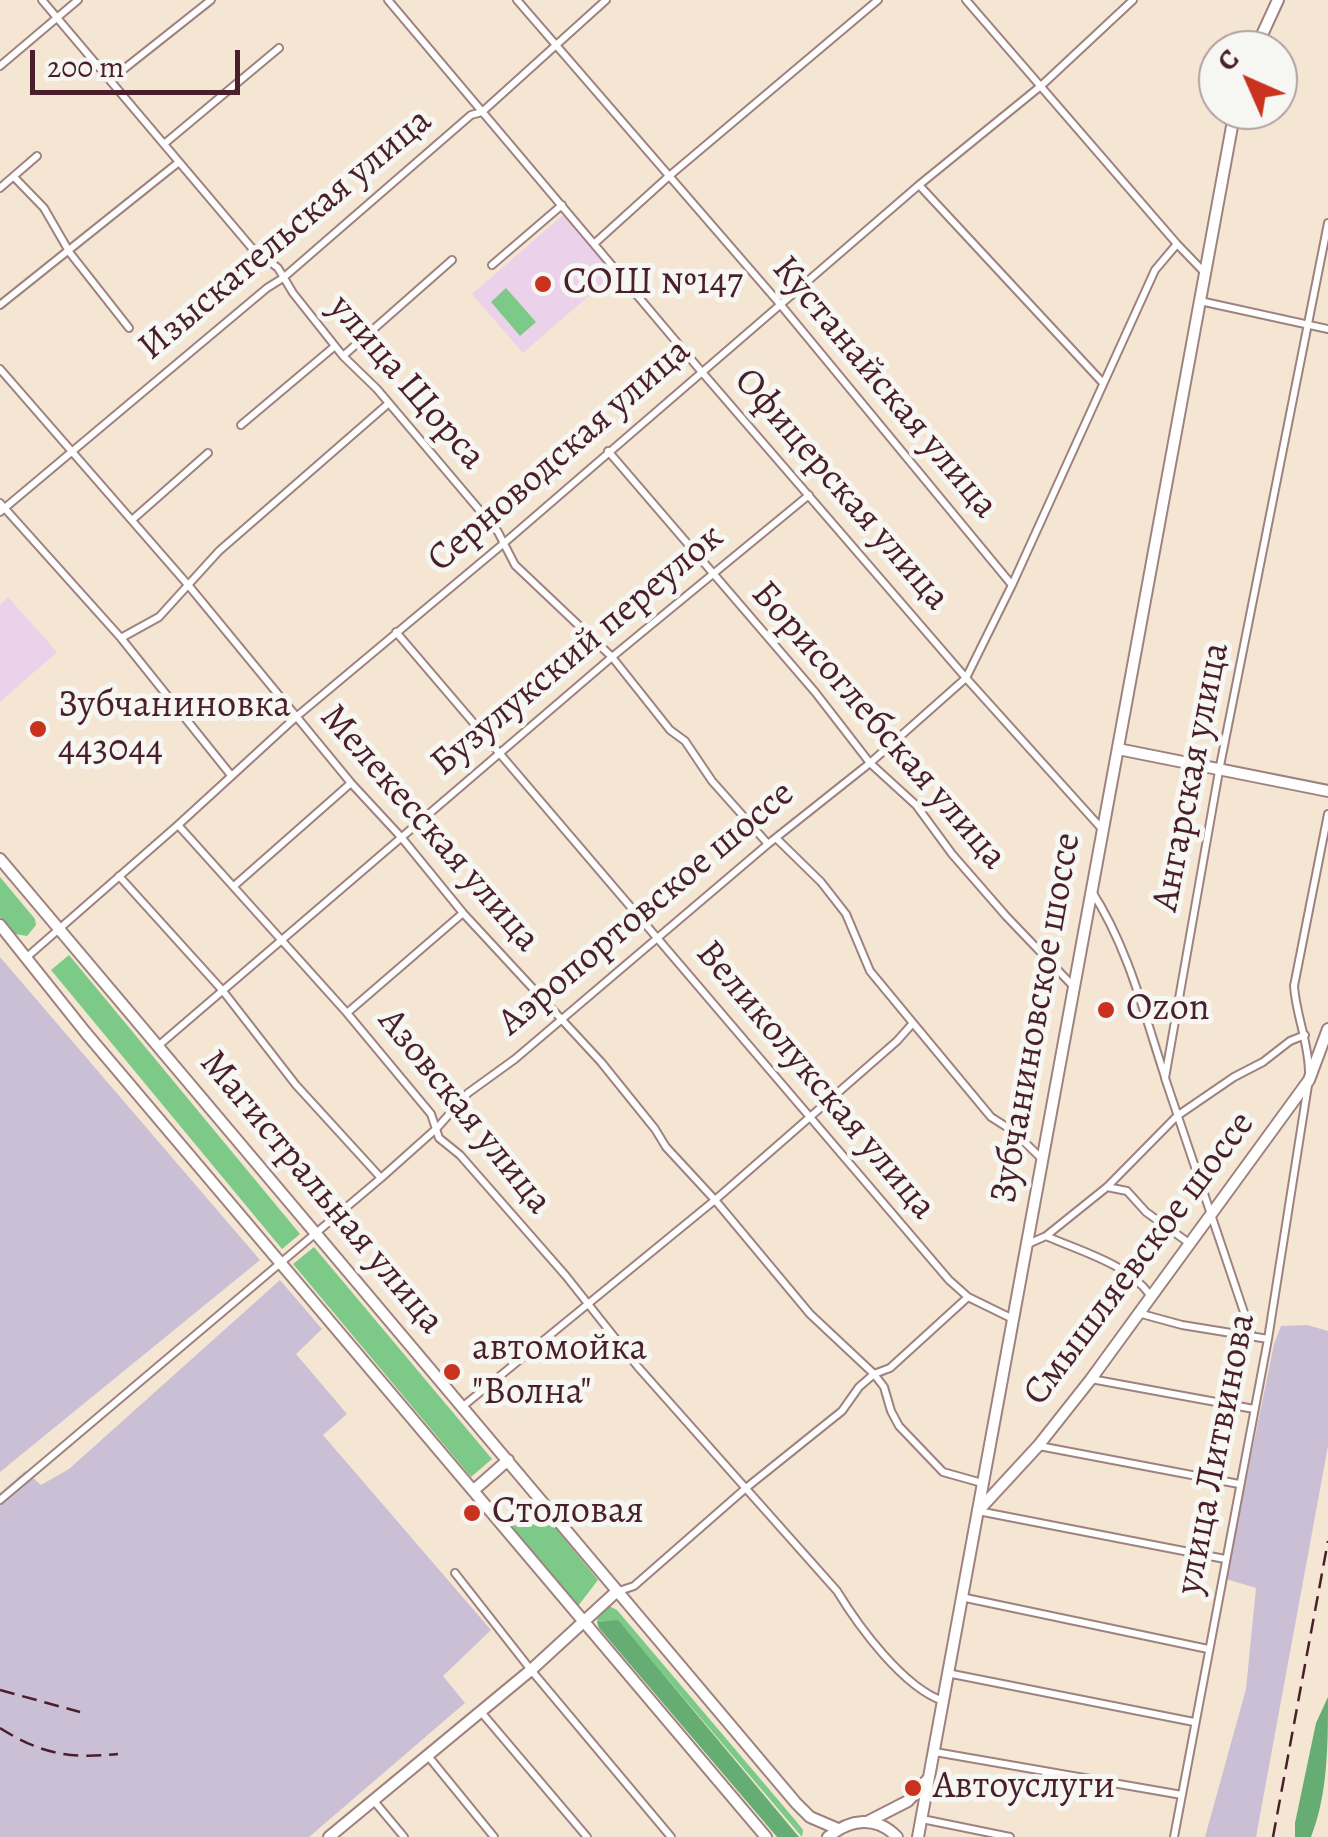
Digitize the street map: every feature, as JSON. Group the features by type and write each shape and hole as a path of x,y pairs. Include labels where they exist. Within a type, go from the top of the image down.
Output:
{"main road":[{"path":"1265,30 1278,0"},
{"path":"1204,272 1231,130"},
{"name":"Зубчаниновское шоссе","path":"918,1837 1204,272"},
{"path":"1118,749 1328,791"},
{"name":"Магистральная улица","path":"0,859 796,1803 833,1833"},
{"name":"Магистральная улица","path":"0,925 766,1837"},
{"name":"Смышляевское шоссе","path":"978,1511 1038,1446 1091,1379 1309,1080 1328,1029"},
{"path":"474,1490 508,1460"},
{"path":"329,1837 532,1670 616,1592"},
{"path":"869,1821 908,1801 931,1776"},
{"path":"833,1833 856,1821 869,1821 898,1837"}],"street":[{"name":"улица Щорса","path":"42,0 251,247 278,268 343,356 498,532 515,566 612,656 670,730 686,741 720,791 768,844"},
{"path":"0,66 78,0"},
{"path":"110,80 211,0"},
{"name":"Офицерская улица","path":"388,0 966,678 1102,829"},
{"name":"Кустанайская улица","path":"517,0 780,304 1012,585"},
{"name":"Изыскательская улица","path":"2,508 283,278 471,115 482,112 606,0"},
{"path":"595,243 878,0"},
{"path":"966,0 1204,272"},
{"name":"Серноводская улица","path":"26,958 296,716 1042,84 1133,0"},
{"path":"164,144 279,48"},
{"path":"0,188 38,156"},
{"path":"0,306 180,162"},
{"path":"14,177 44,208 70,253 129,328"},
{"path":"920,185 1102,382"},
{"path":"492,265 562,205"},
{"name":"Ангарская улица","path":"1251,1334 1165,1078 1220,771 1328,222"},
{"name":"Аэропортовское шоссе","path":"0,1500 382,1178 437,1128 468,1093 516,1059 966,678 1154,270 1176,244"},
{"path":"343,356 452,260"},
{"path":"1200,301 1328,328"},
{"path":"241,425 336,346"},
{"name":"Мелекесская улица","path":"0,370 189,586 351,784 623,1089 666,1147 810,1314 874,1374 884,1387 900,1426 943,1472 983,1483"},
{"path":"121,638 159,616 219,551 388,403"},
{"name":"Борисоглебская улица","path":"608,451 815,692 870,763 916,805 995,903 1074,987"},
{"path":"132,520 208,454"},
{"name":"Бузулукский переулок","path":"158,1046 612,656 808,494"},
{"path":"2,508 121,638 230,774"},
{"name":"Великолукская улица","path":"396,632 923,1250 968,1297 1012,1320"},
{"path":"234,886 351,784"},
{"name":"улица Литвинова","path":"1174,1837 1268,1338 1309,1080 1304,1035 1295,1004 1297,960 1328,814"},
{"name":"Азовская улица","path":"178,825 346,1013 431,1114 439,1138 460,1155 836,1591 855,1621 925,1695 942,1701"},
{"path":"777,839 821,882 846,914 870,971 913,1023 991,1117 1013,1131 1042,1159"},
{"path":"120,876 222,991 296,1085 382,1178"},
{"path":"1091,890 1109,917 1132,973 1165,1078"},
{"path":"346,1013 463,913"},
{"path":"462,1407 715,1200 913,1023"},
{"path":"1026,1245 1046,1236 1107,1187 1177,1116 1304,1035"},
{"path":"1107,1187 1127,1191 1146,1212 1190,1243"},
{"path":"1046,1236 1120,1269 1141,1282 1150,1295"},
{"path":"616,1592 634,1586 842,1411 860,1386 874,1374 890,1368 968,1297"},
{"path":"1138,1313 1182,1325 1268,1338"},
{"path":"1091,1379 1254,1409"},
{"path":"1038,1446 1239,1484"},
{"path":"978,1511 1225,1559"},
{"path":"455,1573 671,1837"},
{"path":"961,1597 1208,1649"},
{"path":"948,1673 1194,1722"},
{"path":"480,1712 587,1837"},
{"path":"934,1752 1182,1795"},
{"path":"428,1756 494,1837"},
{"path":"374,1801 404,1837"},
{"path":"922,1819 1010,1837"}],"shaded area":[{"name":"СОШ №147","path":"563,215 614,274 523,353 472,294"},
{"path":"8,597 57,652 0,702 0,605"},
{"path":"0,957 260,1260 0,1472"},
{"path":"280,1280 322,1329 296,1354 347,1414 323,1435 491,1630 443,1676 465,1703 309,1837 0,1837 0,1493 25,1471 41,1485 69,1469"},
{"path":"1307,1325 1328,1331 1328,1446 1256,1837 1205,1837 1246,1689 1256,1588 1226,1579 1274,1344 1281,1326"}],"green space":[{"path":"506,288 536,322 520,336 491,302"},
{"path":"0,877 35,919 36,925 27,936 15,934 0,917"},
{"path":"69,955 300,1234 282,1249 51,970"},
{"path":"314,1247 492,1459 471,1477 293,1264"},
{"path":"535,1503 598,1580 578,1606 510,1524"},
{"path":"609,1606 617,1610 796,1821 803,1830 802,1837 618,1621 597,1622"},
{"path":"618,1620 799,1837 777,1837 597,1622"},
{"path":"1328,1697 1321,1804 1311,1837 1295,1837 1316,1723"}],"railway":[{"path":"1273,1837 1328,1541"},
{"path":"0,1690 80,1712"},
{"path":"0,1728 56,1753 118,1754"}],"place":[{"name":"СОШ №147","path":"543,284"},
{"name":"Зубчаниновка 443044","path":"38,729"},
{"name":"Ozon","path":"1106,1010"},
{"name":"автомойка \"Волна\"","path":"452,1372"},
{"name":"Столовая","path":"472,1513"},
{"name":"Автоуслуги","path":"913,1788"}]}
